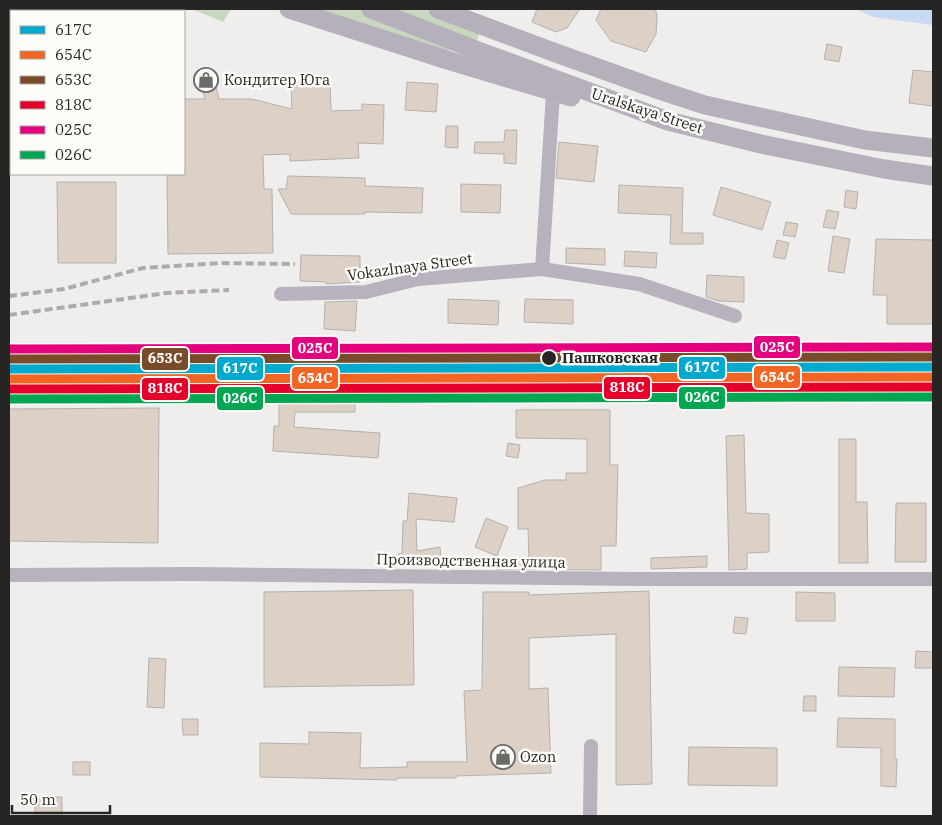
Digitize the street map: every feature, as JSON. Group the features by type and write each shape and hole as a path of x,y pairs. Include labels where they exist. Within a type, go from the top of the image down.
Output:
{"main road":[{"path":"289,9 553,93 643,113"},
{"name":"Uralskaya Street","path":"372,9 481,52 668,121 761,144 884,169 933,176"},
{"name":"Uralskaya Street","path":"438,9 592,66 705,105 865,140 933,148"}],"street":[{"path":"542,269 553,93"},
{"name":"Vokazlnaya Street","path":"282,294 366,292 418,279 542,269 639,284 735,316"},
{"name":"Производственная улица","path":"9,575 192,574 637,579 933,579"},
{"path":"590,816 591,746"}],"green space":[{"path":"192,9 231,9 223,22"},
{"path":"316,9 358,9 435,38 456,56"},
{"path":"393,9 423,9 480,31 477,41"}],"water":[{"path":"856,9 933,9 933,25 873,17"}],"building":[{"path":"537,9 580,9 567,28 556,32 532,22"},
{"path":"601,9 655,9 657,15 656,34 646,52 611,41 596,20"},
{"path":"827,44 842,47 839,62 824,59"},
{"path":"913,70 933,72 933,106 909,103"},
{"path":"213,74 219,99 252,99 292,109 291,83 330,80 331,111 362,110 362,104 384,105 383,144 358,143 359,158 290,161 290,154 263,155 264,189 272,189 273,253 168,254 167,175 185,175 185,99 205,99 199,78"},
{"path":"407,82 438,84 436,112 405,110"},
{"path":"446,126 458,126 458,148 445,147"},
{"path":"505,130 517,130 516,164 504,163 504,154 474,153 475,142 504,142"},
{"path":"559,142 598,146 594,182 556,178"},
{"path":"288,176 365,178 365,186 423,188 422,213 291,214 278,189 286,189"},
{"path":"57,182 116,182 116,263 58,263"},
{"path":"461,184 501,185 500,213 461,212"},
{"path":"619,185 683,188 682,233 703,233 703,244 670,244 671,215 618,213"},
{"path":"721,187 771,202 762,230 713,215"},
{"path":"846,190 858,192 856,209 844,207"},
{"path":"827,210 839,212 835,229 823,227"},
{"path":"786,222 798,224 795,237 783,235"},
{"path":"833,236 850,239 844,273 828,271"},
{"path":"876,239 933,240 933,324 887,324 887,295 873,295"},
{"path":"777,240 789,243 785,259 773,257"},
{"path":"566,248 605,249 605,265 566,263"},
{"path":"625,251 657,253 656,268 624,266"},
{"path":"301,255 360,256 360,282 326,284 326,282 300,281"},
{"path":"707,275 744,277 744,302 719,301 706,297"},
{"path":"448,299 499,301 498,325 448,323"},
{"name":"Пашковская","path":"525,299 573,300 573,324 524,322"},
{"path":"357,301 355,331 324,329 325,302"},
{"path":"355,400 355,412 295,412 294,427 380,433 378,458 273,451 274,426 279,426 279,401"},
{"path":"159,408 158,543 9,541 9,409"},
{"path":"516,410 610,410 610,465 618,465 616,546 601,546 601,570 496,569 496,559 529,559 528,529 518,529 518,488 545,480 566,480 566,473 587,473 587,439 516,438"},
{"path":"744,435 746,513 769,514 769,552 747,553 747,569 729,570 726,436"},
{"path":"839,439 856,439 856,502 867,502 868,563 839,563"},
{"path":"508,443 520,445 518,458 506,456"},
{"path":"409,493 457,498 454,522 416,519 417,551 440,547 441,557 400,563 398,554 402,553 403,521 407,521"},
{"path":"896,503 926,503 926,562 895,562"},
{"path":"486,518 508,527 497,556 475,547"},
{"path":"707,556 707,567 651,569 651,558"},
{"path":"413,590 414,685 264,687 264,592"},
{"path":"649,591 652,784 616,785 616,634 529,638 529,689 548,688 551,773 456,776 456,778 397,778 397,780 260,777 260,743 309,744 309,732 361,733 360,768 407,767 407,762 467,762 464,691 482,690 483,592 529,592 529,595"},
{"path":"796,592 835,593 835,621 796,621"},
{"path":"735,617 748,618 746,634 733,633"},
{"path":"916,651 933,652 933,668 915,668"},
{"path":"149,658 166,659 164,708 147,707"},
{"path":"839,667 895,668 894,697 838,696"},
{"path":"804,696 816,696 816,711 803,711"},
{"path":"838,718 895,719 896,787 881,786 881,748 837,747"},
{"path":"182,719 198,719 198,735 183,735"},
{"path":"689,747 777,748 777,786 688,785"},
{"path":"73,762 90,762 90,775 73,775"},
{"path":"62,797 62,816 35,816 35,799"}],"railway":[{"path":"9,296 64,289 143,268 220,263 295,264"},
{"path":"9,315 166,293 229,290"}],"transit line":[{"name":"025С","path":"9,349 933,347"},
{"name":"653С","path":"9,359 933,357"},
{"name":"617C","path":"9,369 933,367"},
{"name":"654С","path":"9,379 933,377"},
{"name":"818С","path":"9,389 933,387"},
{"name":"026С","path":"9,399 933,397"}],"place":[{"name":"Кондитер Юга","path":"206,80"},
{"name":"Пашковская","path":"549,358"},
{"name":"Ozon","path":"503,757"}]}
